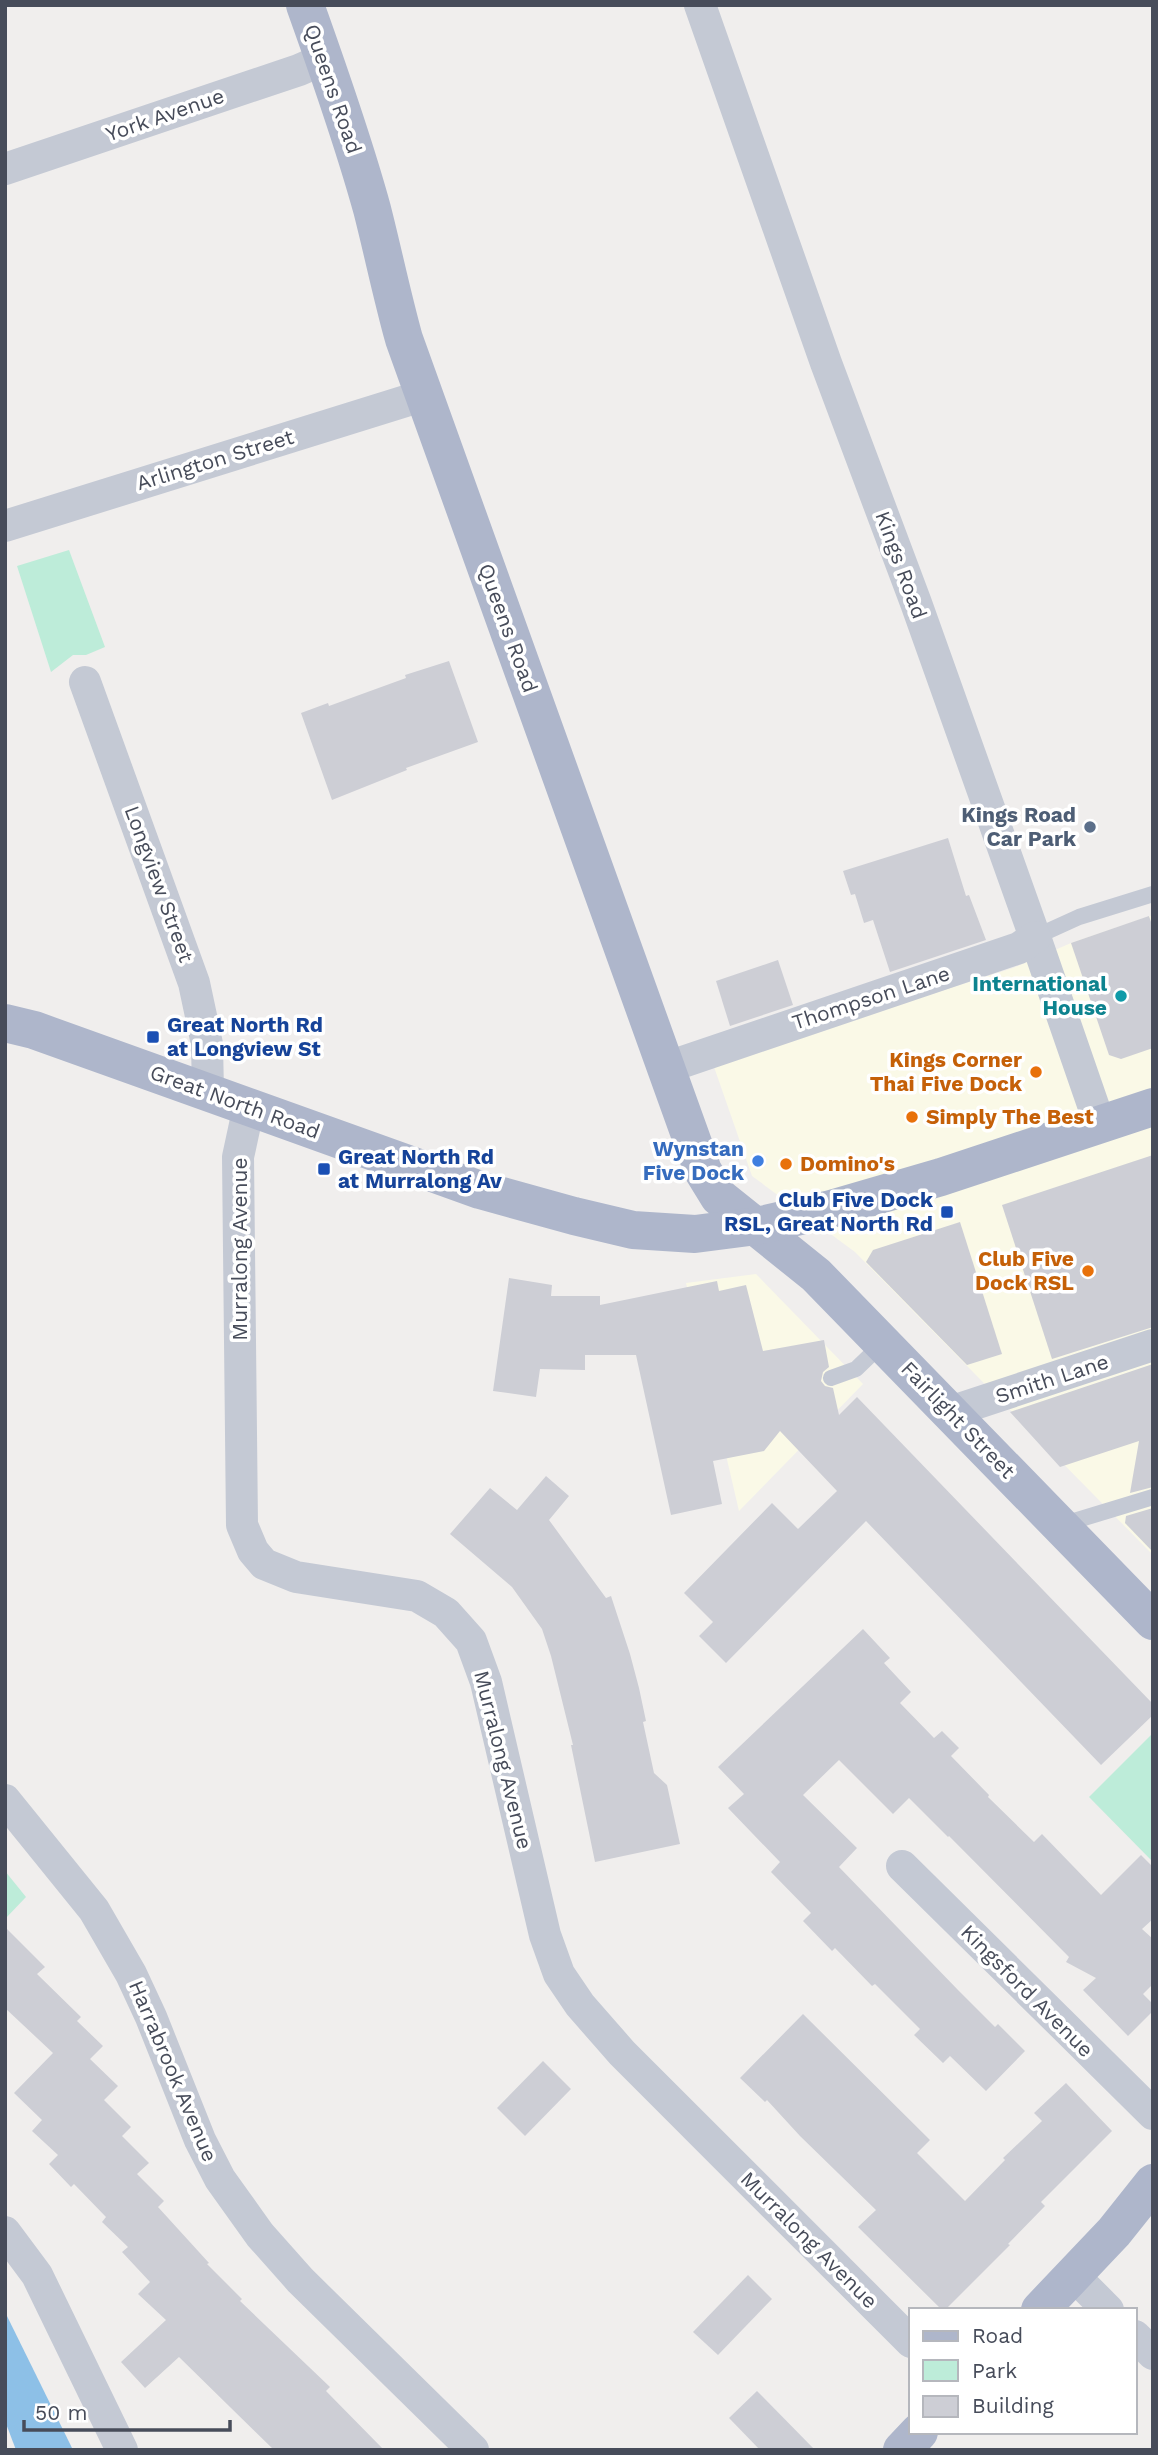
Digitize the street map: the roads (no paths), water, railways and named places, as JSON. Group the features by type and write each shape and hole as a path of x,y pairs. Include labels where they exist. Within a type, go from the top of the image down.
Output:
{"main road":[{"name":"Queens Road","path":"305,5 349,133 372,210 401,326 703,1171 719,1197 757,1226"},
{"name":"Great North Road","path":"5,1023 34,1030 480,1190 634,1230 695,1234 757,1226 831,1209 941,1177 1153,1107"},
{"name":"Fairlight Street","path":"757,1226 816,1275 1153,1620"},
{"path":"1042,2308 1114,2232 1153,2183"},
{"path":"902,2450 917,2434"}],"street":[{"name":"Kings Road","path":"700,5 1100,1125"},
{"name":"York Avenue","path":"5,169 299,70 324,59"},
{"name":"Arlington Street","path":"5,526 425,395"},
{"name":"Longview Street","path":"85,682 194,983 207,1044 208,1092"},
{"name":"Thompson Lane","path":"665,1068 1019,948 1035,937"},
{"name":"Murralong Avenue","path":"248,1106 238,1157 242,1525 253,1551 264,1564 296,1577 417,1596 446,1613 471,1641 486,1682 545,1935 559,1974 580,2005 622,2053 909,2340"},
{"name":"Smith Lane","path":"950,1412 1153,1345"},
{"name":"Harrabrook Avenue","path":"5,1800 94,1910 131,1974 151,2017 200,2140 220,2179 260,2235 300,2280 473,2450"},
{"name":"Kingsford Avenue","path":"902,1866 1153,2114"},
{"path":"5,2232 37,2275 122,2450"},
{"path":"1074,2276 1106,2308"},
{"path":"1137,2338 1153,2354"}],"lane":[{"name":"Thompson Lane","path":"1035,937 1079,917 1153,894"},
{"path":"831,1378 856,1369 883,1343"},
{"path":"1060,1525 1153,1497"}],"water":[{"path":"5,2312 73,2450 16,2450 5,2421"}],"place":[{"name":"Kings Road Car Park","path":"1090,827"},
{"name":"International House","path":"1121,996"},
{"name":"Great North Rd at Longview St","path":"153,1037"},
{"name":"Kings Corner Thai Five Dock","path":"1036,1072"},
{"name":"Simply The Best","path":"912,1117"},
{"name":"Wynstan Five Dock","path":"758,1161"},
{"name":"Domino's","path":"786,1164"},
{"name":"Great North Rd at Murralong Av","path":"324,1169"},
{"name":"Club Five Dock RSL, Great North Rd","path":"947,1212"},
{"name":"Club Five Dock RSL","path":"1088,1271"}]}
